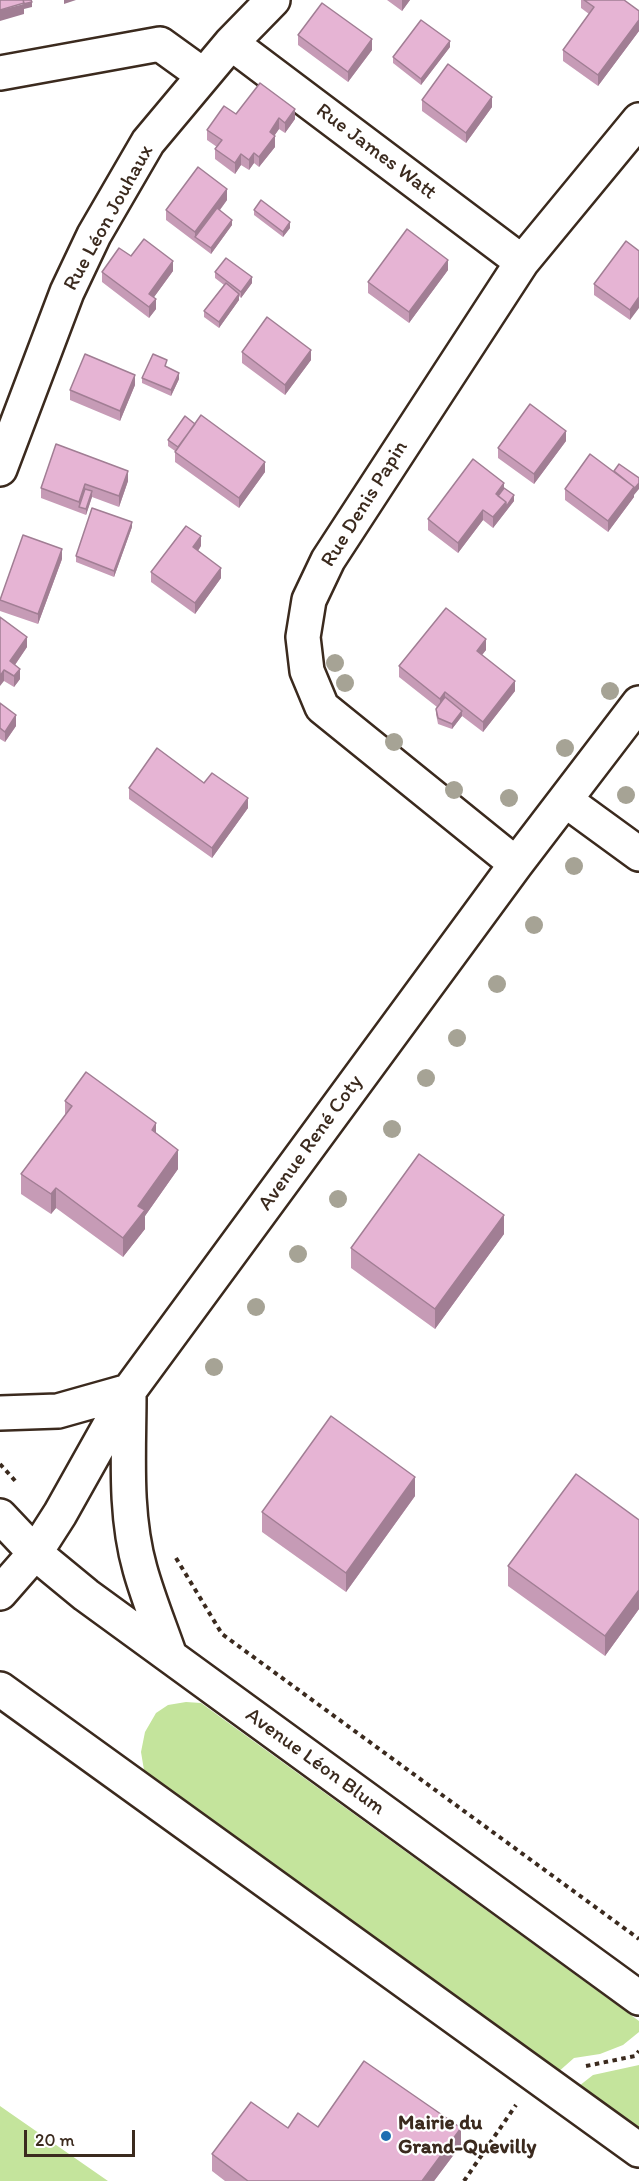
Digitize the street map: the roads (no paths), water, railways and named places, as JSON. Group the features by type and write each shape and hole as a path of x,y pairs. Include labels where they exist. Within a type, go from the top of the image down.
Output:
{"street":[{"name":"Rue Léon Jouhaux","path":"0,469 67,292 94,235 148,142 231,43 273,0"},
{"name":"Rue James Watt","path":"231,43 522,262"},
{"path":"0,73 160,44 203,75"},
{"name":"Rue Denis Papin","path":"516,864 322,707 307,671 303,638 309,600 327,560 522,262 639,120"},
{"name":"Avenue René Coty","path":"0,1593 35,1553 60,1514 129,1391 516,864 639,703"},
{"path":"565,800 639,854"},
{"path":"0,1413 58,1411 129,1391 129,1495 137,1556 170,1656"},
{"name":"Avenue Léon Blum","path":"0,1516 35,1553 86,1595 639,1998"},
{"path":"0,1689 639,2150"}],"place":[{"name":"Mairie du Grand-Quevilly","path":"386,2136"}]}
